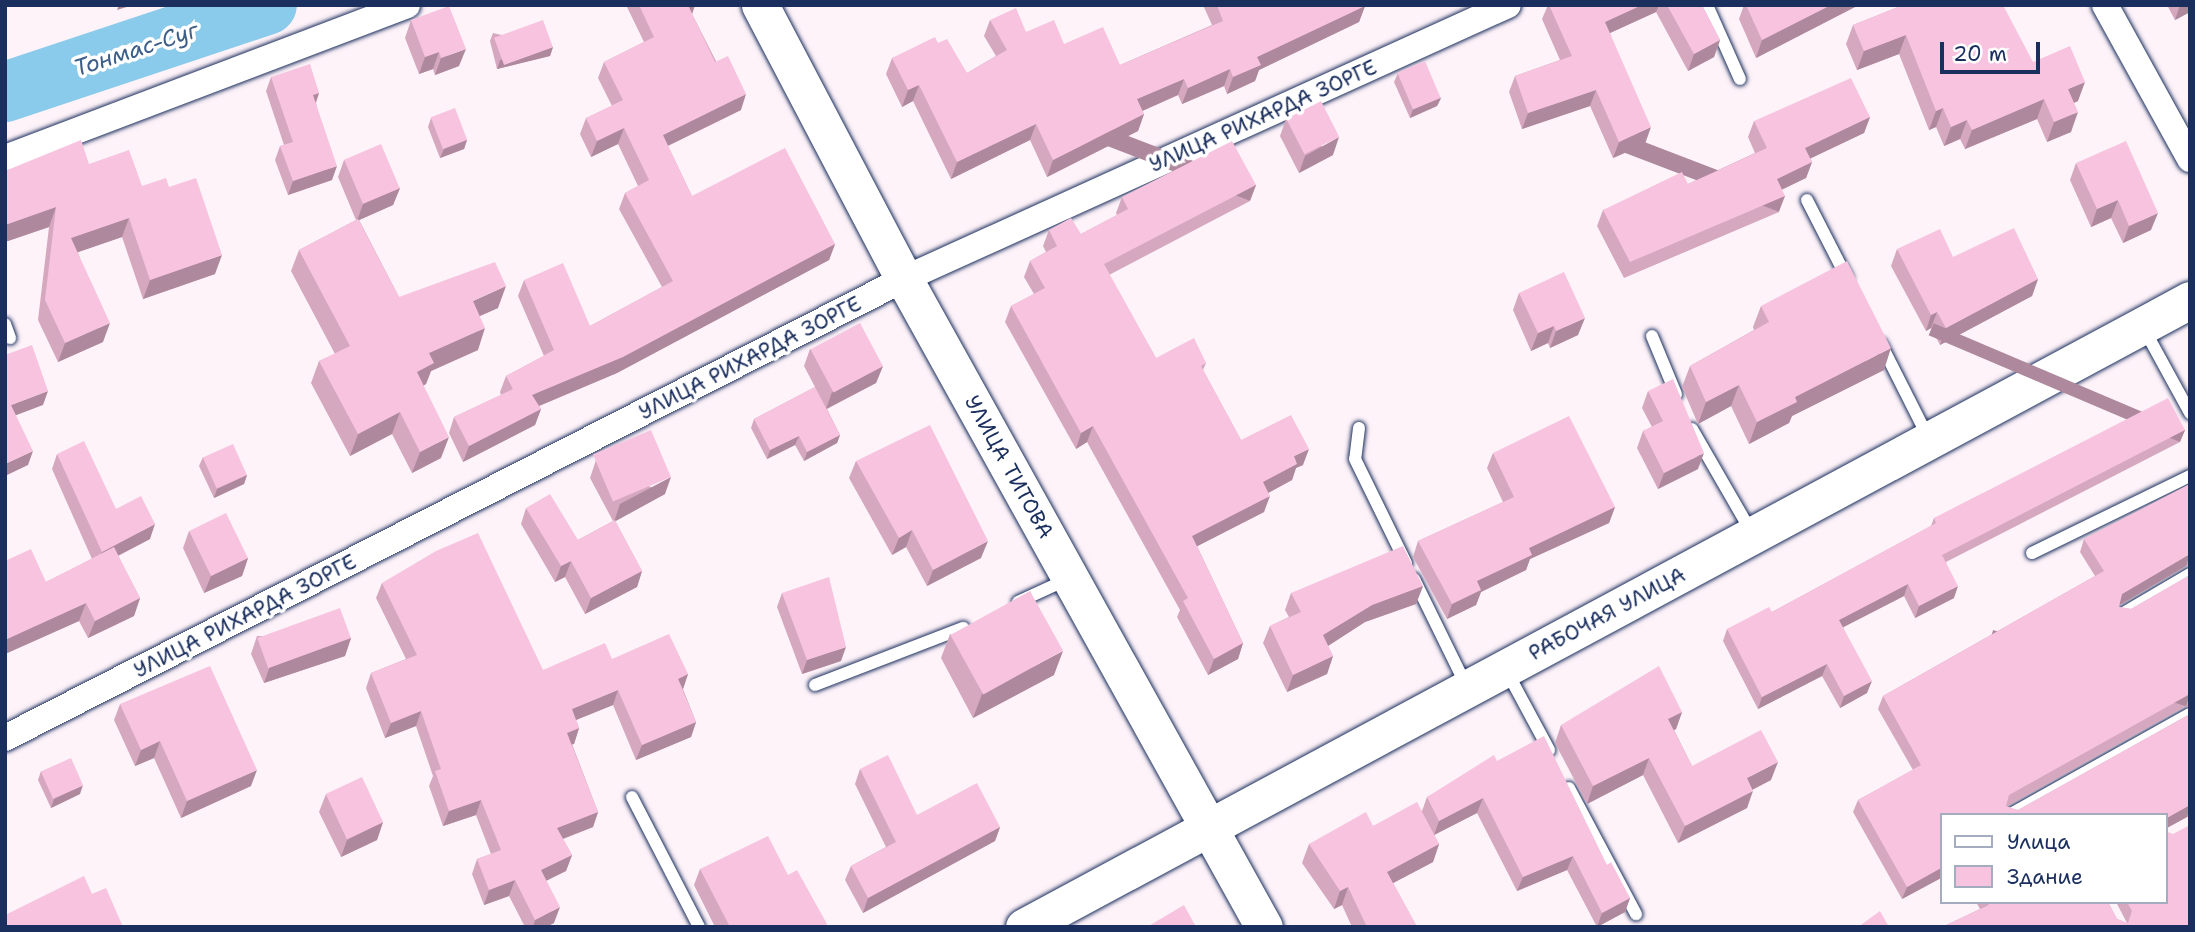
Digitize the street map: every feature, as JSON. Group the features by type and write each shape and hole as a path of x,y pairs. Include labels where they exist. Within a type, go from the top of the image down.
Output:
{"main road":[{"name":"УЛИЦА ТИТОВА","path":"760,5 904,279 1264,927"},
{"name":"РАБОЧАЯ УЛИЦА","path":"1024,927 2190,300"}],"street":[{"path":"5,158 407,5"},
{"name":"УЛИЦА РИХАРДА ЗОРГЕ","path":"5,738 904,279 1507,5"},
{"path":"2105,5 2190,159"}],"lane":[{"path":"1707,5 1740,79"},
{"path":"1807,200 1856,296"},
{"path":"5,324 10,338"},
{"path":"2142,326 2190,413"},
{"path":"1875,332 1930,440"},
{"path":"1652,336 1688,424 1753,535"},
{"path":"1359,428 1355,458 1468,688"},
{"path":"2032,553 2190,476"},
{"path":"2122,614 2190,574"},
{"path":"1004,609 1071,578"},
{"path":"815,685 981,620"},
{"path":"1506,668 1558,767"},
{"path":"2013,813 2190,714"},
{"path":"1564,779 1636,914"},
{"path":"632,797 699,927"}],"building":[{"path":"639,5 688,5 715,62 728,56 746,94 663,135 692,196 785,148 835,244 623,357 532,395 541,409 469,446 454,417 513,389 506,376 554,350 524,280 563,263 590,326 673,281 625,193 649,180 624,128 597,141 586,118 623,100 604,62 654,37"},
{"path":"1217,5 1365,6 1257,57 1261,65 1233,77 1230,69 1188,88 1184,79 1137,99 1144,114 1053,160 1036,124 957,162 919,85 908,90 892,58 935,37 938,43 947,39 967,73 1007,50 990,20 1016,8 1026,32 1054,20 1064,44 1103,27 1120,65 1223,21"},
{"path":"1549,5 1642,5 1605,22 1651,127 1619,142 1596,90 1528,113 1515,76 1572,56"},
{"path":"1667,5 1702,5 1720,40 1694,54"},
{"path":"1746,5 1831,5 1762,40"},
{"path":"1903,5 2003,5 2033,62 2070,46 2085,82 2068,89 2078,112 2054,122 2044,99 1972,130 1967,120 1951,127 1943,108 1936,111 1906,35 1864,51 1853,25"},
{"path":"449,6 466,49 441,58 439,52 425,57 411,20"},
{"path":"543,20 553,47 504,65 494,38"},
{"path":"1425,61 1441,98 1413,110 1397,73"},
{"path":"310,64 319,93 313,95 337,166 293,181 280,146 293,142 271,77"},
{"path":"1851,78 1870,117 1805,148 1812,162 1777,179 1785,196 1630,262 1603,210 1682,172 1688,184 1767,148 1754,121"},
{"path":"1321,101 1339,137 1304,154 1286,119"},
{"path":"455,108 467,140 443,149 431,117"},
{"path":"81,140 89,164 129,150 142,186 166,178 169,187 196,178 222,255 150,280 129,218 71,238 110,323 65,343 45,300 56,207 5,225 5,171"},
{"path":"1232,141 1256,185 1104,264 1156,358 1194,338 1206,363 1201,366 1241,440 1291,415 1309,449 1294,456 1297,464 1263,482 1270,496 1192,536 1243,643 1214,659 1183,601 1188,598 1093,426 1081,433 1011,306 1045,288 1030,261 1057,246 1049,230 1071,218 1081,234 1128,209 1122,197"},
{"path":"2126,141 2158,213 2129,226 2118,200 2097,209 2076,163"},
{"path":"381,144 400,188 363,204 344,160"},
{"path":"358,219 399,297 495,262 506,286 473,301 485,328 429,353 434,363 417,372 449,437 420,452 400,412 358,434 319,361 350,346 299,250"},
{"path":"2014,228 2038,279 1946,328 1937,312 1931,315 1897,249 1940,229 1953,257"},
{"path":"1847,261 1891,348 1795,397 1797,402 1757,422 1739,385 1706,402 1690,366 1769,322 1761,306"},
{"path":"1564,272 1585,318 1556,331 1554,326 1538,333 1519,293"},
{"path":"860,323 883,366 834,393 811,349"},
{"path":"32,345 48,391 11,405 33,451 5,464 5,355"},
{"path":"1673,379 1704,453 1664,473 1643,431 1663,421 1648,391"},
{"path":"815,387 840,435 807,452 799,436 770,450 754,419"},
{"path":"2168,398 2185,430 1942,555 1958,586 1919,606 1908,584 1839,620 1872,681 1844,696 1827,664 1762,697 1727,629 1769,607 1772,612 1936,523 1934,518"},
{"path":"1569,416 1615,507 1529,548 1532,555 1477,581 1481,590 1452,604 1418,541 1514,497 1493,453"},
{"path":"930,425 988,541 933,570 912,530 899,538 856,461"},
{"path":"651,430 671,477 613,502 593,455"},
{"path":"84,441 116,509 141,496 155,524 102,552 57,454"},
{"path":"233,444 247,475 217,488 203,457"},
{"path":"2190,484 2190,554 2122,594 2119,607 2131,609 2190,575 2190,694 2009,795 2006,806 2018,810 2190,714 2190,805 2167,818 2167,813 1940,813 1940,869 1907,887 1858,800 1921,765 1883,696 2104,571 2084,539"},
{"path":"550,494 578,540 615,520 642,571 591,598 571,561 561,566 526,508"},
{"path":"226,513 248,558 211,576 189,531"},
{"path":"478,533 543,670 605,643 612,659 669,634 688,674 678,679 696,722 642,745 618,690 572,709 579,728 567,733 598,812 557,828 572,855 541,870 560,907 535,920 515,880 489,890 477,859 501,850 481,800 449,811 435,771 441,769 421,711 391,723 371,673 417,655 382,583 436,551"},
{"path":"1403,546 1423,586 1372,605 1323,635 1333,656 1293,675 1270,626 1301,612 1291,593"},
{"path":"114,547 140,598 95,621 86,603 7,639 5,561 31,549 46,582"},
{"path":"829,577 846,647 807,660 782,593"},
{"path":"1030,591 1063,650 983,695 950,635"},
{"path":"340,608 351,638 268,668 257,638"},
{"path":"210,666 257,770 187,801 160,741 141,750 120,704"},
{"path":"1659,666 1682,712 1668,719 1692,766 1761,730 1778,762 1747,778 1753,791 1685,826 1649,758 1593,786 1561,725"},
{"path":"1544,736 1607,865 1611,862 1630,898 1602,913 1573,856 1523,877 1483,798 1439,821 1427,797 1494,755 1497,761"},
{"path":"888,755 917,815 977,783 1000,827 868,898 851,866 896,842 860,769"},
{"path":"71,758 83,785 53,799 41,771"},
{"path":"362,777 383,822 347,839 326,794"},
{"path":"1417,802 1439,844 1387,872 1417,927 1367,927 1348,887 1340,891 1309,844 1366,812 1373,826"},
{"path":"2190,825 2190,927 1942,927 1988,904 2109,904 2117,919 2128,923 2132,911 2128,904 2167,904 2167,832 2173,834"},
{"path":"768,836 788,875 797,870 827,924 823,927 725,927 729,925 700,869"},
{"path":"84,876 92,894 106,888 123,927 5,927 5,915"},
{"path":"1184,905 1196,927 1147,927"},
{"path":"1880,911 1889,927 1858,927"}],"waterway":[{"name":"Тонмас-Суг","path":"5,92 267,5"}]}
